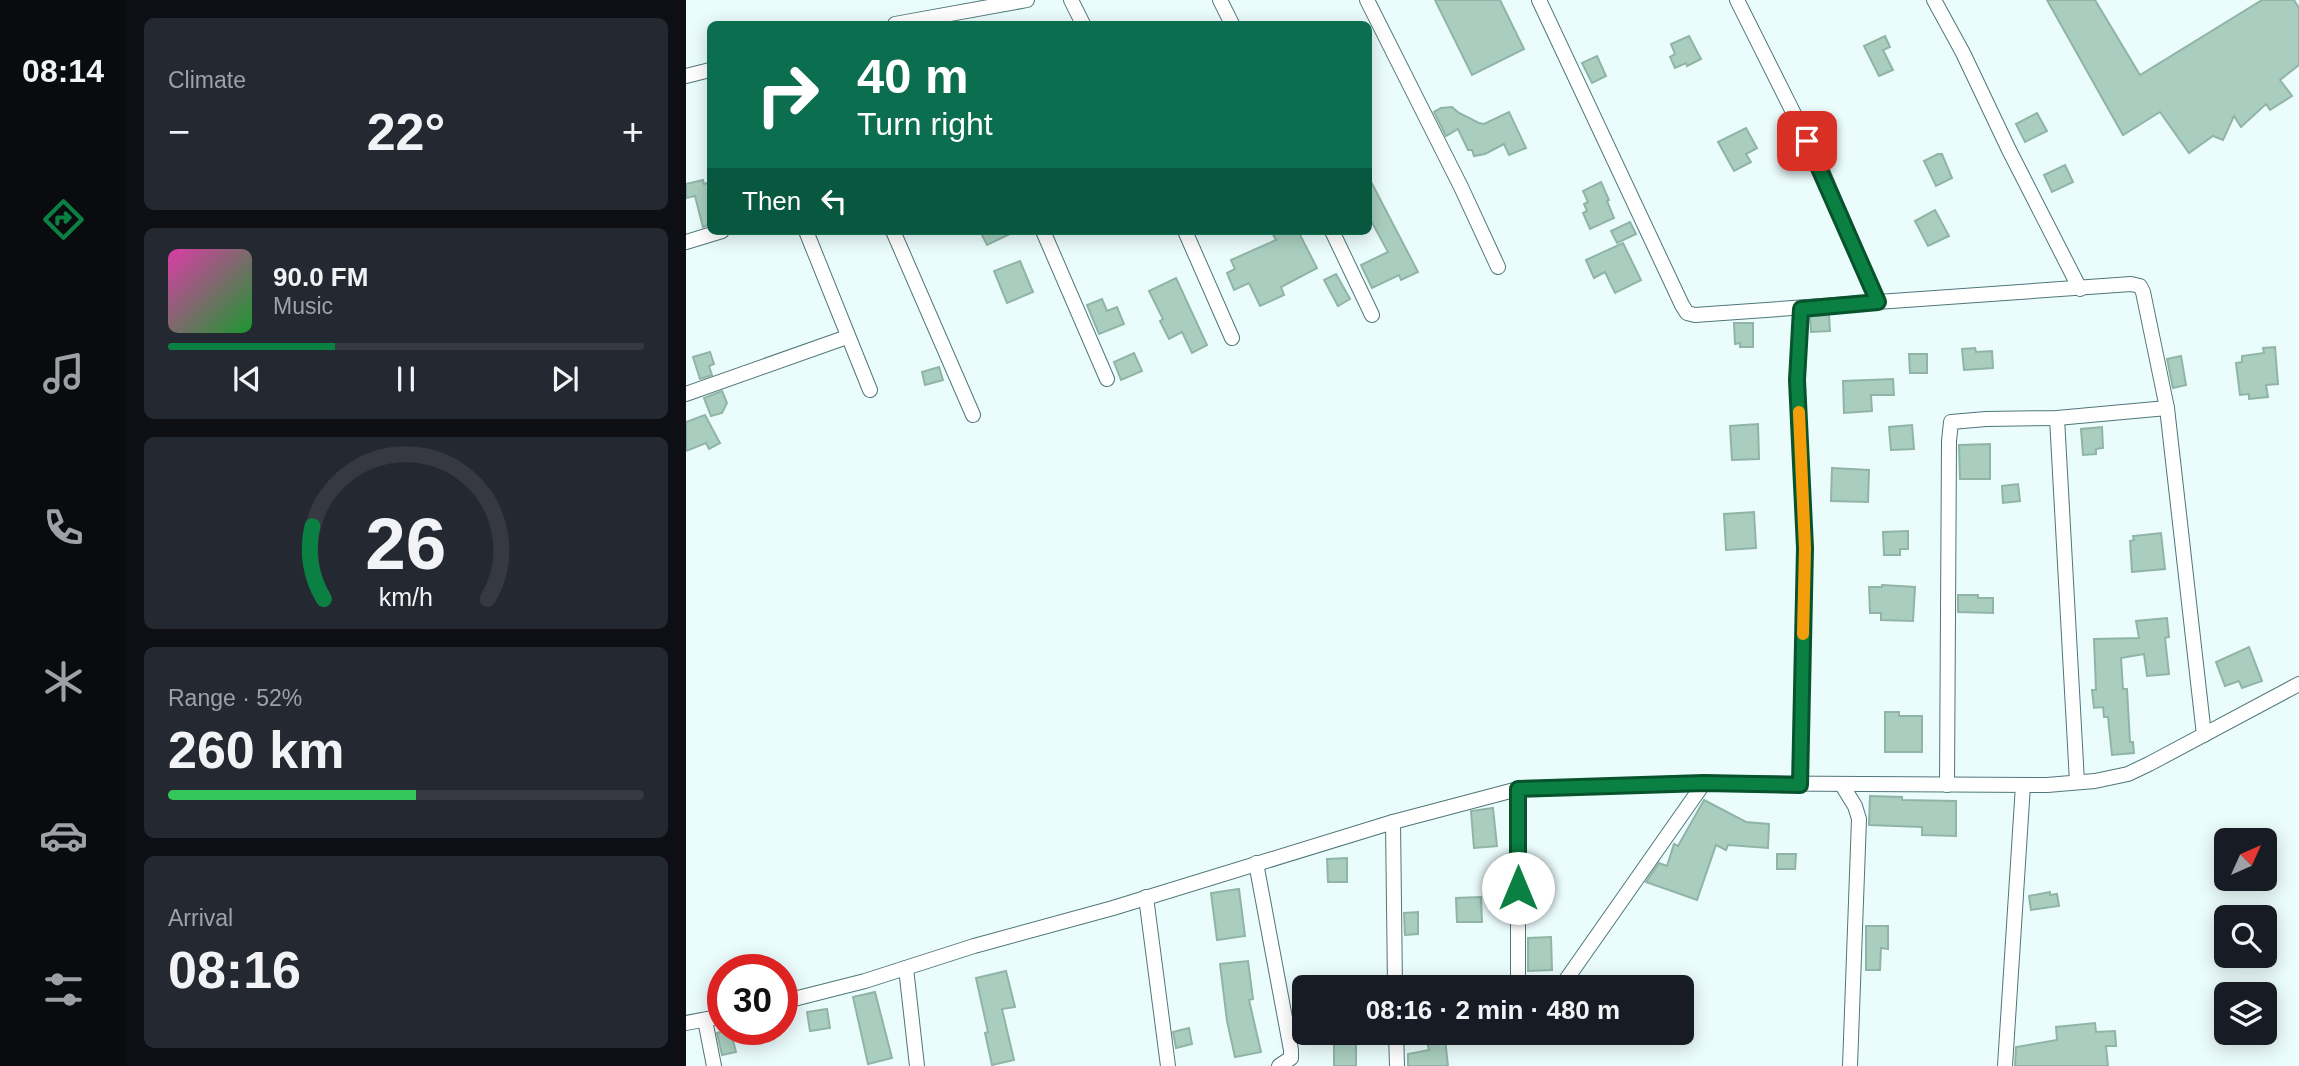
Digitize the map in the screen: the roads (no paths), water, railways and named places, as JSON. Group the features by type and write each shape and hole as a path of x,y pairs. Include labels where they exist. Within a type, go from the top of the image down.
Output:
{"street":[{"path":"926,21 946,19 1027,0"},
{"path":"1071,0 1082,21"},
{"path":"1220,0 1230,21"},
{"path":"1367,0 1498,267"},
{"path":"1539,0 1687,313 1695,315 1801,309 2132,284 2140,286 2166,408 2204,735"},
{"path":"1737,0 1819,164 1878,302"},
{"path":"1934,0 1963,52 2009,150 2080,289"},
{"path":"686,76 707,71"},
{"path":"686,242 709,235"},
{"path":"808,235 870,390"},
{"path":"895,235 973,415"},
{"path":"1045,235 1107,379"},
{"path":"1187,235 1233,338"},
{"path":"1334,235 1372,315"},
{"path":"1800,785 1805,548 1797,380 1801,309"},
{"path":"686,394 848,337"},
{"path":"1947,785 1951,422 2057,418 2166,408"},
{"path":"2057,418 2077,782"},
{"path":"798,998 865,981 1393,822 1518,789 1704,783 2023,785 2077,782 2128,774 2299,684"},
{"path":"1569,975 1704,783"},
{"path":"1842,785 1855,806 1859,819 1850,1066"},
{"path":"2005,1066 2023,785"},
{"path":"1518,789 1518,975"},
{"path":"1393,822 1395,975"},
{"path":"1256,863 1291,1050 1291,1058 1279,1066"},
{"path":"1146,897 1168,1066"},
{"path":"906,968 917,1066"},
{"path":"686,1023 705,1020 714,1066"},
{"path":"1396,1045 1396,1066"}]}
